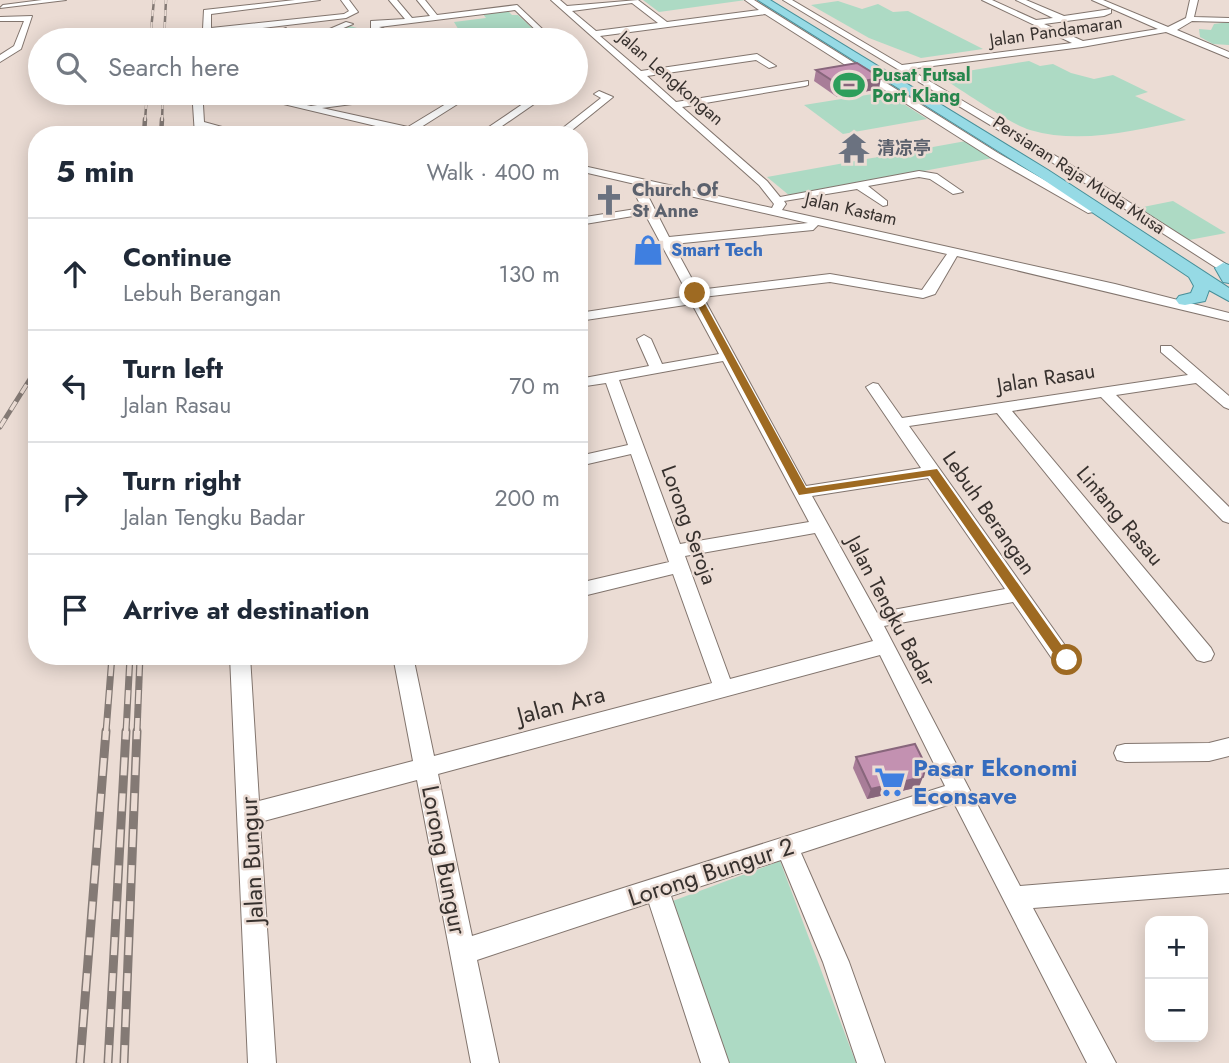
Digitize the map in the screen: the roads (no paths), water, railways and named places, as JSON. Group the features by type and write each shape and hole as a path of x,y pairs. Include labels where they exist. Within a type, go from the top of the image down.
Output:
{"main road":[{"name":"Persiaran Raja Muda Musa","path":"768,4 1121,224 1229,296"},
{"name":"Persiaran Raja Muda Musa","path":"768,4 1032,154 1228,275"},
{"path":"1185,300 1199,297 1202,286 1196,274"}],"street":[{"path":"0,7 62,0"},
{"path":"207,28 207,12 316,0"},
{"path":"246,28 346,16 354,12 345,0"},
{"path":"393,0 410,20"},
{"path":"421,0 435,17"},
{"path":"468,0 479,11"},
{"name":"Jalan Lengkongan","path":"555,0 587,28"},
{"path":"749,0 768,4"},
{"path":"787,0 907,69 1067,167 1228,275"},
{"path":"986,0 1082,44"},
{"path":"1020,0 1063,19"},
{"path":"565,9 614,1 637,2 663,23"},
{"path":"1038,22 1104,14 1108,11 1092,1"},
{"path":"1092,1 1141,18 1229,55"},
{"path":"1129,37 1171,31 1192,21 1199,12 1194,2"},
{"path":"346,28 368,16 410,20 479,11 514,3 538,28"},
{"path":"594,34 768,4"},
{"path":"578,7 586,13"},
{"path":"368,16 390,28"},
{"path":"0,19 29,18 18,47 0,59"},
{"path":"1141,18 1170,24 1229,20"},
{"path":"295,28 336,20 356,25"},
{"path":"1192,21 1192,33 1198,40 1213,48"},
{"path":"602,26 663,23"},
{"name":"Jalan Lengkongan","path":"588,29 763,183 791,203 796,217"},
{"name":"Jalan Pandamaran","path":"907,69 1171,31"},
{"path":"1152,35 1175,37 1213,48 1229,47"},
{"path":"640,74 757,57 772,66"},
{"path":"888,58 927,66 923,79"},
{"path":"704,65 720,76"},
{"path":"675,104 805,83"},
{"path":"571,126 608,97 599,94"},
{"path":"198,105 200,126"},
{"path":"299,105 382,126"},
{"path":"310,108 330,105"},
{"path":"416,126 450,105"},
{"path":"496,126 527,105"},
{"name":"Jalan Kastam","path":"588,170 1115,288 1229,317"},
{"path":"588,178 597,172"},
{"path":"785,198 927,174 957,192"},
{"name":"Jalan Tengku Badar","path":"641,182 640,191 665,241 885,646 1102,1063"},
{"name":"Jalan Lengkongan","path":"763,183 780,204 775,212"},
{"path":"859,185 883,203"},
{"path":"588,220 649,210"},
{"path":"665,241 827,224"},
{"path":"588,316 696,296 830,278 923,294 930,291 954,252"},
{"name":"Jalan Kastam","path":"1115,288 1138,289 1229,310"},
{"path":"644,339 657,369"},
{"path":"1166,349 1229,404"},
{"path":"588,381 729,356"},
{"name":"Lorong Seroja","path":"611,377 724,689"},
{"name":"Jalan Rasau","path":"899,423 1200,378"},
{"name":"Lebuh Berangan","path":"873,387 1062,657 1071,660"},
{"path":"1104,392 1229,517"},
{"name":"Lintang Rasau","path":"1000,408 1204,654"},
{"path":"588,459 636,448"},
{"path":"803,492 933,472"},
{"path":"588,587 677,559 819,526"},
{"path":"871,621 1018,594"},
{"name":"Jalan Ara","path":"251,814 885,646"},
{"name":"Jalan Bungur","path":"241,665 251,814 262,1063"},
{"name":"Lorong Bungur","path":"405,665 485,1063"},
{"path":"1125,752 1209,752 1229,747"},
{"name":"Lorong Bungur 2","path":"463,952 960,791"},
{"path":"787,847 836,962 871,1063"},
{"path":"1014,898 1229,881"},
{"path":"657,889 715,1063"}],"railway":[{"path":"151,28 154,0"},
{"path":"165,28 166,0"},
{"path":"145,121 146,105"},
{"path":"162,121 163,105"},
{"path":"145,119 145,126"},
{"path":"162,119 162,126"},
{"path":"0,427 28,382"},
{"path":"106,732 111,665"},
{"path":"126,732 130,665"},
{"path":"137,732 140,665"},
{"path":"80,1063 106,731"},
{"path":"108,1063 126,731"},
{"path":"124,1063 137,731"}],"place":[{"name":"Pusat Futsal Port Klang","path":"849,85"},
{"name":"清凉亭","path":"854,148"},
{"name":"Church Of St Anne","path":"609,200"},
{"name":"Smart Tech","path":"648,250"},
{"name":"Pasar Ekonomi Econsave","path":"890,782"}]}
